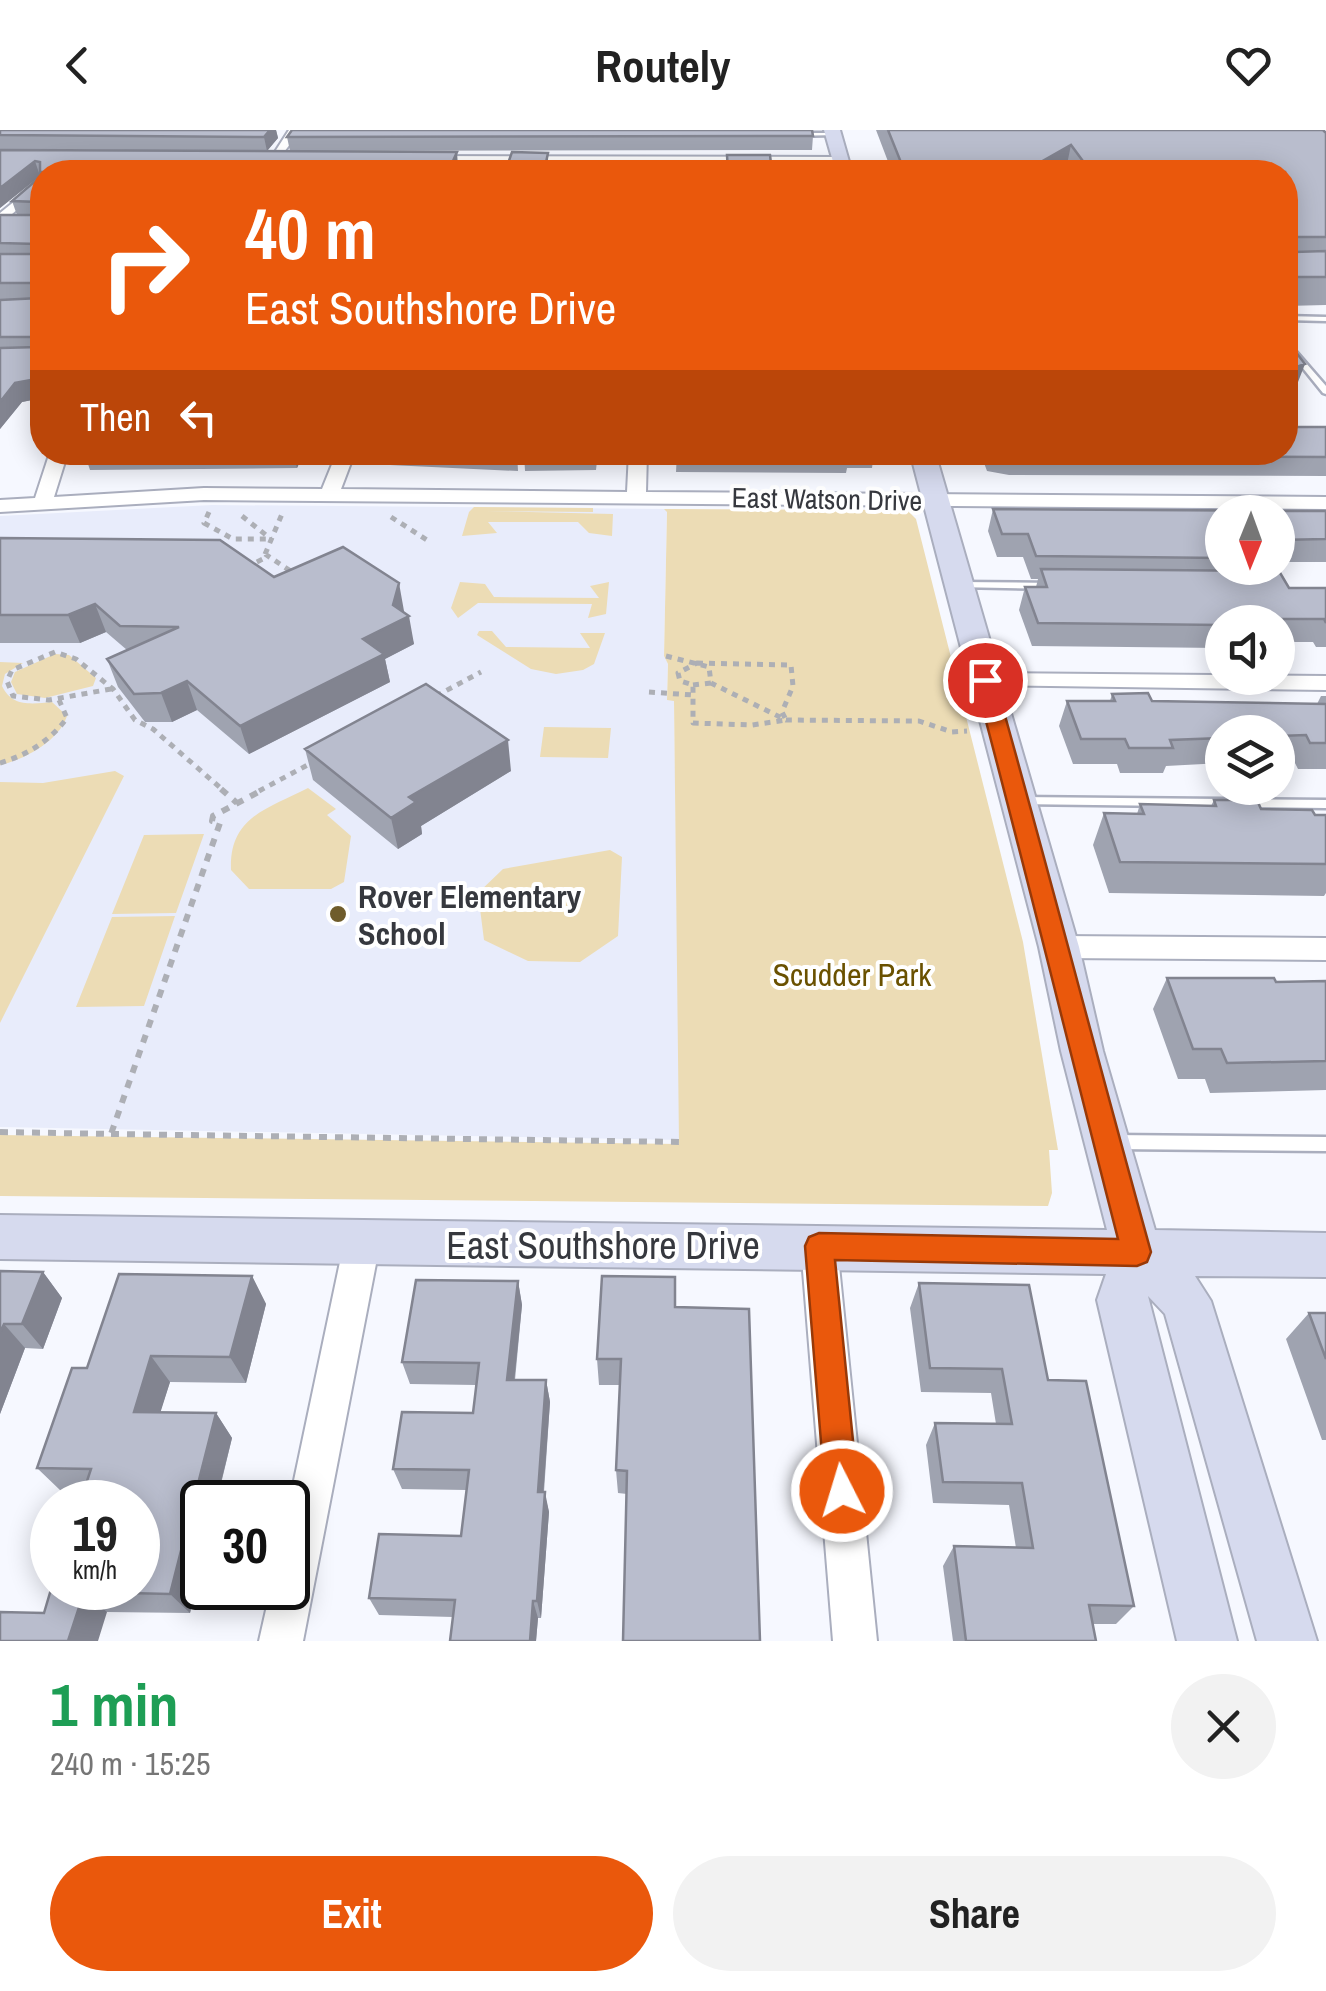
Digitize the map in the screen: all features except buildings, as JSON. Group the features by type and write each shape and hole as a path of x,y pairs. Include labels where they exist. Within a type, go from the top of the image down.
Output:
{"street":[{"path":"272,158 293,132"},
{"path":"832,132 840,160"},
{"path":"254,158 290,158"},
{"path":"415,159 424,160"},
{"path":"5,223 30,197"},
{"path":"43,502 55,465"},
{"path":"329,494 341,465"},
{"path":"636,496 637,465"},
{"path":"926,465 1059,947 1137,1252 1186,1302 1287,1641"},
{"name":"East Watson Drive","path":"0,506 178,495 329,494 1326,503"},
{"path":"985,680 1326,683"},
{"path":"1059,947 1326,949"},
{"name":"East Southshore Drive","path":"0,1237 1326,1255"},
{"path":"281,1641 362,1243"},
{"path":"819,1246 855,1641"},
{"path":"1137,1252 1122,1300 1207,1641"}],"lane":[{"path":"778,135 832,132"},
{"path":"1298,318 1326,319"},
{"path":"1298,357 1326,391"},
{"path":"958,585 1069,586"},
{"path":"1018,801 1326,804"},
{"path":"1107,1142 1326,1144"}],"path":[{"path":"210,510 204,523 233,539 271,539"},
{"path":"382,511 430,542"},
{"path":"238,512 271,539"},
{"path":"246,567 263,559 283,513"},
{"path":"265,554 297,575"},
{"path":"71,644 12,670 7,687 20,699 58,699 110,689"},
{"path":"54,652 72,653 133,710 134,720 153,729 237,803"},
{"path":"666,656 709,667 712,683"},
{"path":"697,663 791,664 793,686 782,712 786,720 712,683 693,685 680,681 678,673 697,663"},
{"path":"422,704 481,672"},
{"path":"693,685 692,723 919,721 952,732 968,731"},
{"path":"649,692 693,695"},
{"path":"0,763 26,753 62,726 68,718 58,699"},
{"path":"111,1134 220,823 212,820 214,816 321,758"},
{"path":"0,1132 682,1142"}],"shaded area":[{"name":"Rover Elementary School","path":"212,505 667,509 664,656 668,664 667,700 674,700 680,1140 0,1127 0,516"}],"green space":[{"path":"474,507 593,508 593,512 484,511 613,514 612,536 589,533 578,522 488,522 497,533 462,536"},
{"name":"Scudder Park","path":"664,509 899,510 908,511 916,519 1023,942 1058,1150 1049,1150 1052,1193 1048,1206 0,1196 0,1135 679,1144 674,701 667,700 668,664 664,656"},
{"path":"460,582 485,584 494,597 599,598 590,586 609,582 606,614 588,618 592,604 478,603 458,618 451,608"},
{"path":"479,631 492,631 506,647 590,648 580,633 605,633 594,664 583,670 556,674 531,669 477,635"},
{"path":"55,654 69,655 96,678 93,686 45,698 17,694 11,682 15,672"},
{"path":"0,662 23,663 5,674 2,686 11,698 30,703 52,702 67,716 57,734 40,748 0,765"},
{"path":"544,727 611,728 608,758 540,757"},
{"path":"115,771 124,776 0,1023 0,782 43,783"},
{"path":"308,788 336,809 327,815 351,836 344,882 331,889 249,889 231,870 236,838 253,817"},
{"path":"204,834 176,913 112,914 144,835"},
{"path":"610,850 622,857 618,936 580,962 528,961 484,940 478,893 503,869"},
{"path":"175,916 144,1006 76,1007 112,917"}],"place":[{"name":"Rover Elementary School","path":"338,914"}],"route":[{"path":"842,1491 819,1246 1137,1252 985,680"}]}
